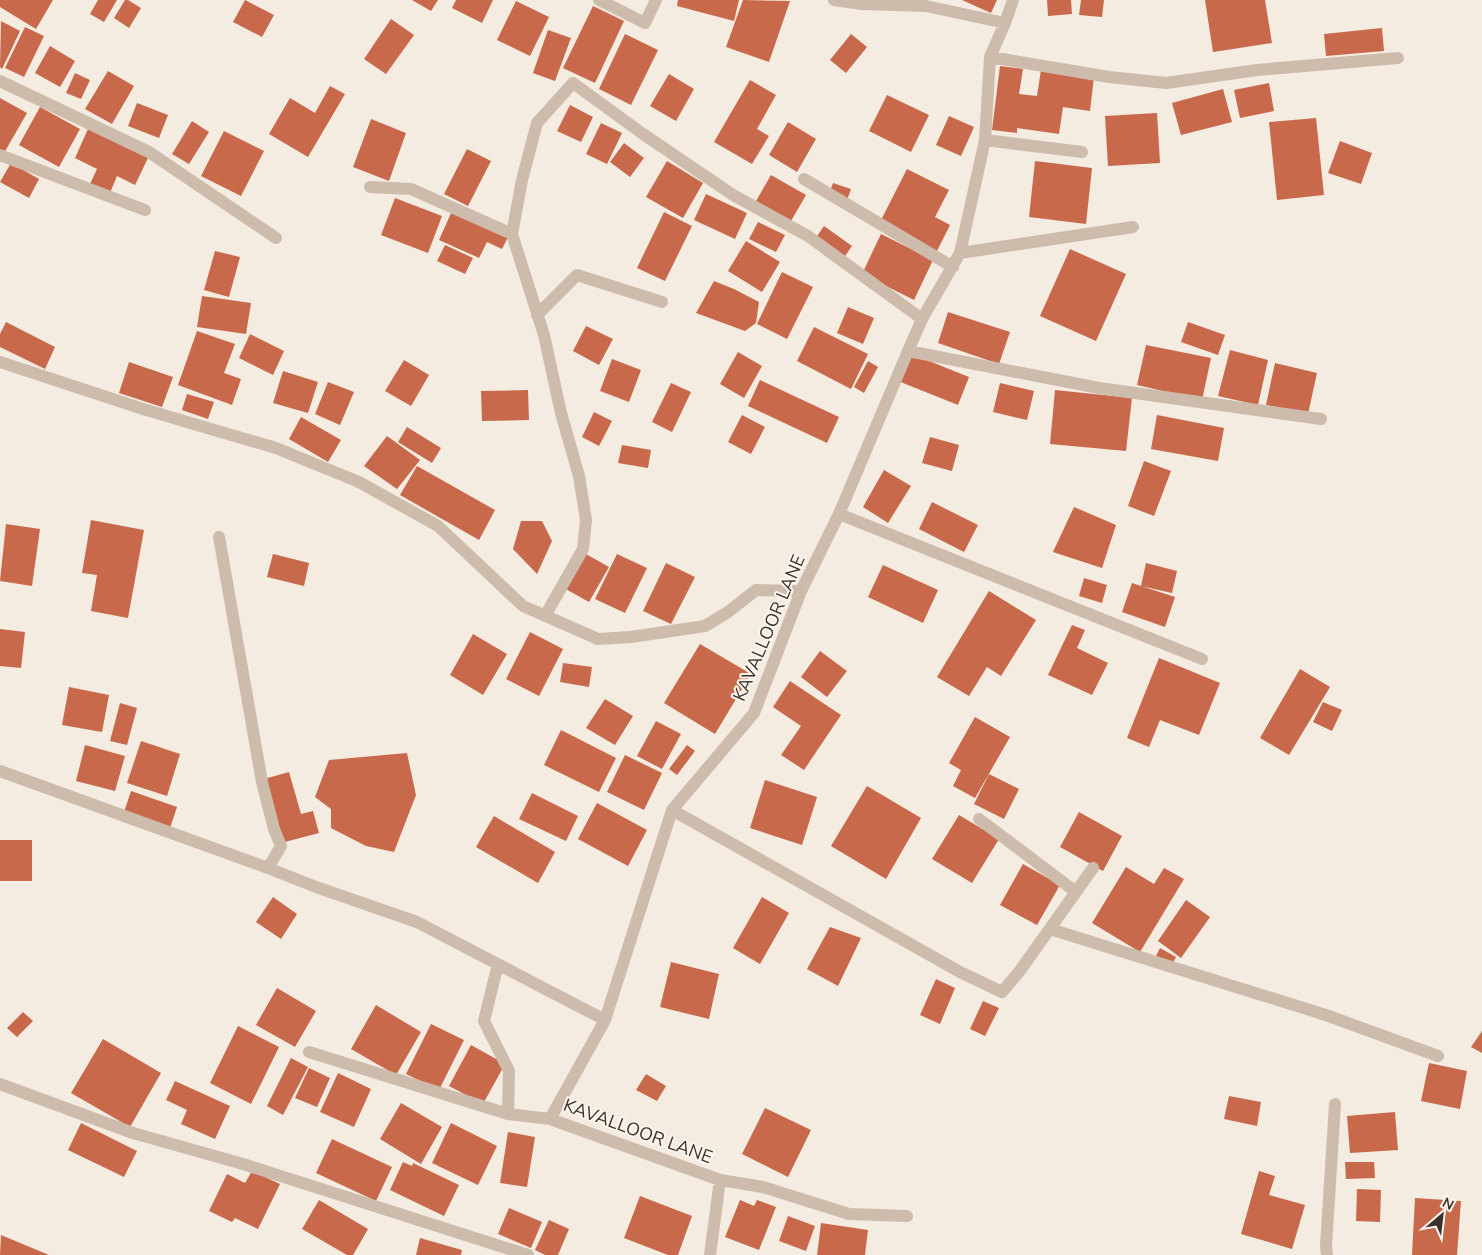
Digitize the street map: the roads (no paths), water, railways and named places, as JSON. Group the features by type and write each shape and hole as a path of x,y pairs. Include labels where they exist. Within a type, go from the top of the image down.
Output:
{"street":[{"path":"599,0 645,23 656,0"},
{"path":"834,0 862,4 926,6 1005,23"},
{"name":"KAVALLOOR LANE","path":"710,1255 720,1180 550,1118 604,1020 672,810 754,713 801,591 839,514 922,319 960,253 985,140 990,57 1013,0"},
{"path":"990,57 1109,77 1166,83 1257,70 1398,58"},
{"path":"0,81 149,152 276,238"},
{"path":"545,616 583,550 586,520 579,476 561,413 544,335 512,234 522,180 537,122 573,83 643,134 733,195 808,236 922,319"},
{"path":"985,140 1082,152"},
{"path":"0,155 145,210"},
{"path":"804,179 953,267"},
{"path":"370,187 411,189 512,234"},
{"path":"960,253 1133,227"},
{"path":"537,315 577,276 662,302"},
{"path":"908,351 1099,388 1321,419"},
{"path":"0,362 143,409 276,448 359,482 438,526 522,606 598,639 631,637 706,626 756,590 801,591"},
{"path":"839,514 1202,659"},
{"path":"219,537 262,782 274,830 281,846 268,868"},
{"path":"0,771 417,922 604,1020"},
{"path":"672,810 960,972 1002,992 1093,868"},
{"path":"979,819 1076,892"},
{"path":"1050,928 1326,1015 1438,1056"},
{"path":"498,964 484,1021 509,1071 508,1114"},
{"path":"310,1052 508,1114 550,1118"},
{"path":"0,1084 132,1133 243,1164 528,1255"},
{"path":"1326,1255 1335,1104"},
{"path":"720,1180 763,1187 849,1214 907,1216"}]}
